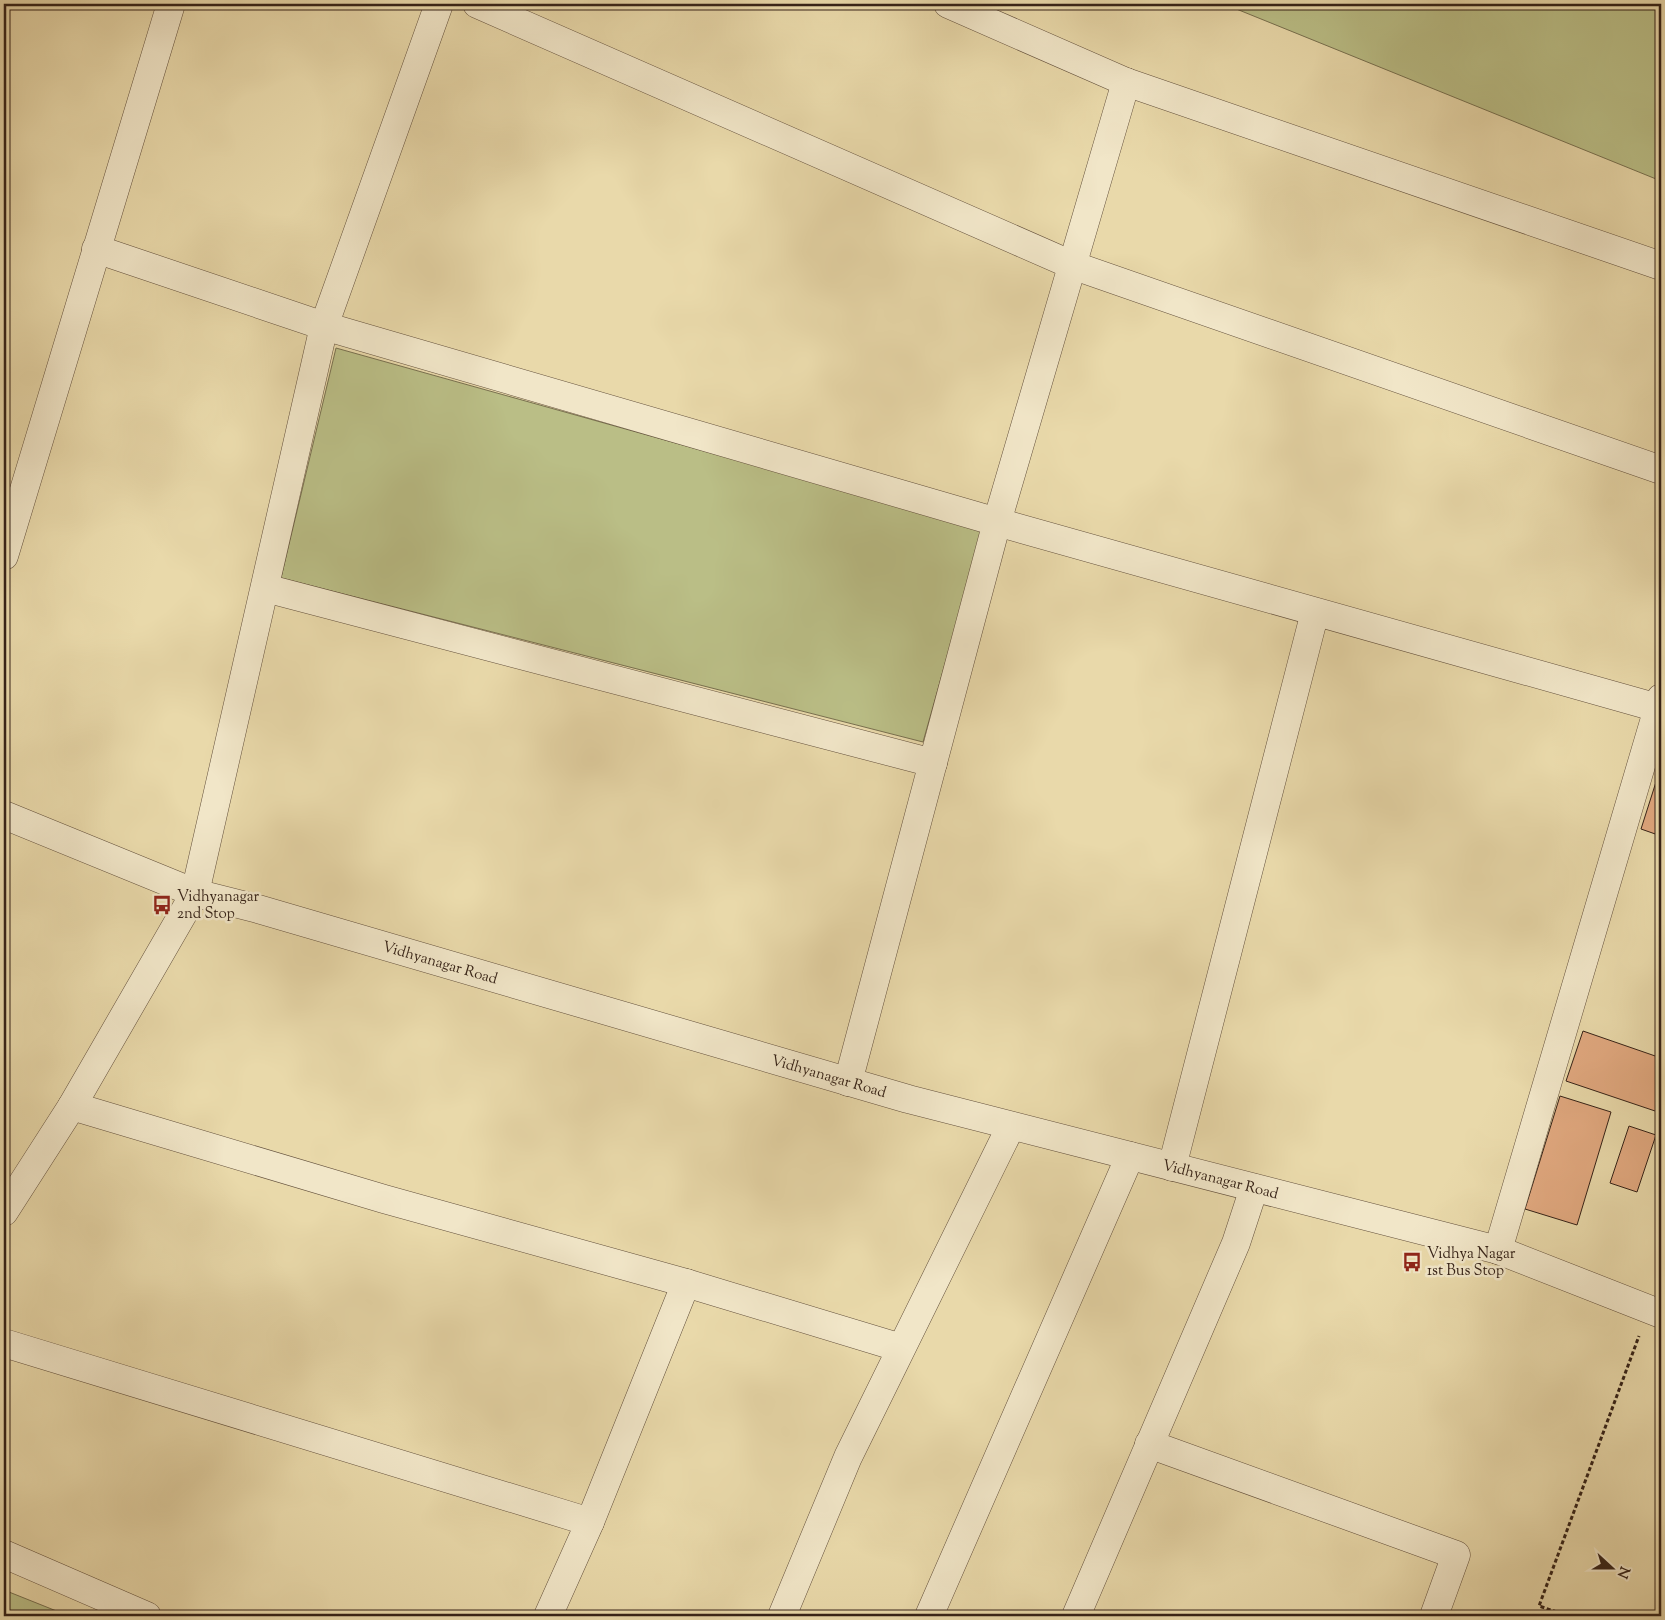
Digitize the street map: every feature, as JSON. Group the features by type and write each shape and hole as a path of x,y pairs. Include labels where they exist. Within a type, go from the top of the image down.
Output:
{"street":[{"path":"4,556 171,4"},
{"path":"4,1212 72,1106 195,893 324,326 440,4"},
{"path":"477,4 1072,265 1661,470"},
{"path":"948,4 1126,82 1661,266"},
{"path":"848,1082 997,522 1126,82"},
{"path":"96,249 324,326 997,522 1315,612 1660,703 1498,1250"},
{"path":"265,588 933,763"},
{"path":"1172,1167 1315,612"},
{"name":"Vidhyanagar Road","path":"4,815 195,893 258,909 908,1099 1498,1250 1661,1314"},
{"path":"72,1106 384,1199 686,1283 901,1348"},
{"path":"782,1616 848,1457 1011,1126"},
{"path":"929,1616 1130,1156"},
{"path":"1076,1616 1236,1242 1254,1188"},
{"path":"548,1616 590,1522 686,1283"},
{"path":"4,1343 590,1522"},
{"path":"1149,1444 1456,1555 1434,1616"},
{"path":"4,1554 147,1616"}],"path":[{"path":"1569,1616 1540,1606 1640,1333"}],"green space":[{"path":"1224,4 1661,4 1661,181"},
{"path":"336,348 983,529 923,742 281,578"},
{"path":"4,1590 69,1616 4,1616"}],"building":[{"path":"1656,782 1661,784 1661,836 1641,829"},
{"path":"1583,1031 1661,1058 1661,1113 1566,1081"},
{"path":"1560,1096 1611,1112 1577,1225 1525,1209"},
{"path":"1629,1126 1656,1135 1637,1192 1610,1183"}],"place":[{"name":"Vidhyanagar 2nd Stop","path":"162,905"},
{"name":"Vidhya Nagar 1st Bus Stop","path":"1412,1262"}]}
